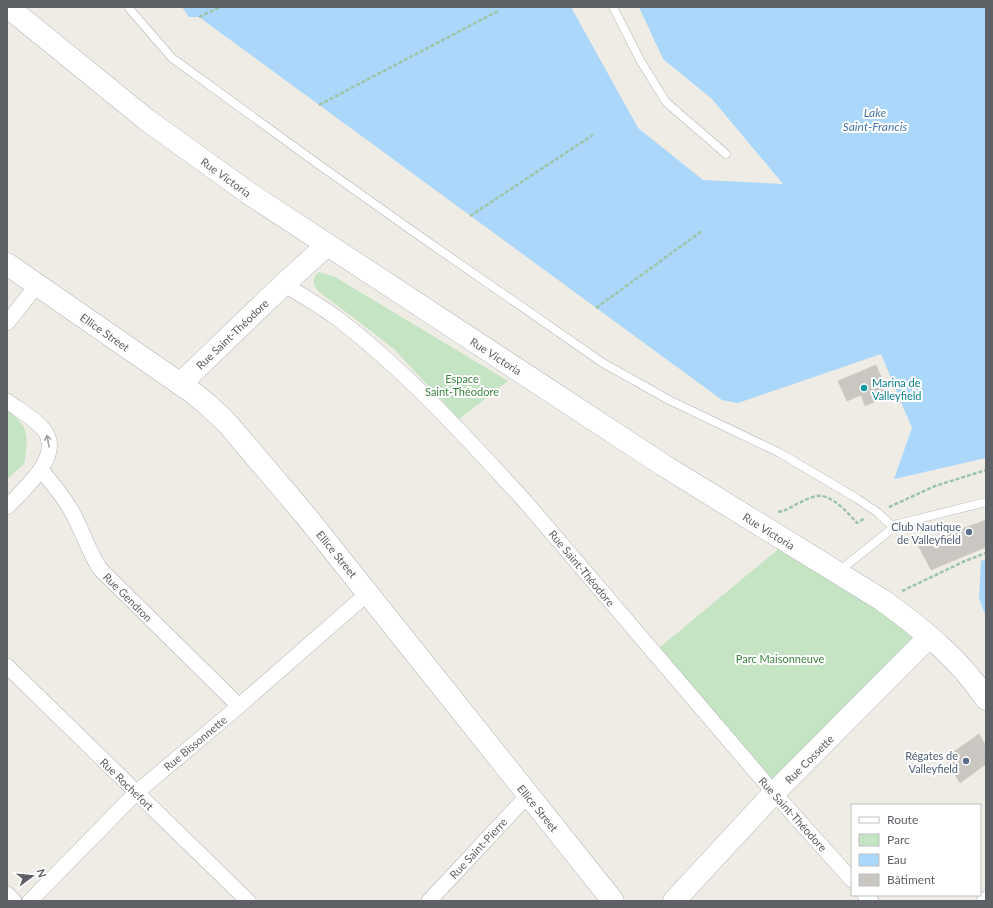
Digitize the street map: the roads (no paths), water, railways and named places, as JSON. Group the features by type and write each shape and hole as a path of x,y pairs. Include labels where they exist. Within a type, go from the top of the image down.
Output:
{"street":[{"name":"Rue Victoria","path":"8,7 147,120 250,194 663,466 882,600 911,621 960,665 986,699"},
{"name":"Rue Saint-Théodore","path":"180,384 284,284 327,245"},
{"name":"Ellice Street","path":"7,264 180,384 208,405 227,423 306,516 613,901"},
{"name":"Rue Saint-Théodore","path":"284,284 337,318 383,356 427,398 492,466 523,499 774,794 851,879"},
{"path":"7,323 37,285"},
{"path":"7,401 39,424 45,431 49,451 41,470 7,507"},
{"name":"Rue Gendron","path":"41,470 71,510 92,558 100,570 238,706"},
{"name":"Rue Bissonnette","path":"30,901 136,793 368,593"},
{"name":"Rue Cossette","path":"674,901 774,794 930,637"},
{"name":"Rue Rochefort","path":"7,666 248,901"},
{"name":"Rue Saint-Pierre","path":"429,901 528,795"},
{"path":"7,894 14,901"}],"lane":[{"path":"128,7 172,58 375,205 603,363 669,400 780,453 877,512 891,525 986,502"},
{"path":"134,7 139,19"},
{"path":"613,7 640,60 666,102 726,154"},
{"path":"837,573 898,524"}],"water":[{"name":"Lake Saint-Francis","path":"182,7 571,7 638,128 703,180 783,184 712,99 663,59 639,7 986,7 986,458 894,479 912,428 881,354 738,403 722,400 199,17 189,17"},
{"path":"986,559 986,617 979,598 981,561"}],"place":[{"name":"Marina de Valleyfield","path":"864,388"},
{"name":"Club Nautique de Valleyfield","path":"969,532"},
{"name":"Régates de Valleyfield","path":"966,761"}],"park label":[{"name":"Espace Saint-Théodore","path":"462,384"},
{"name":"Parc Maisonneuve","path":"780,658"}]}
